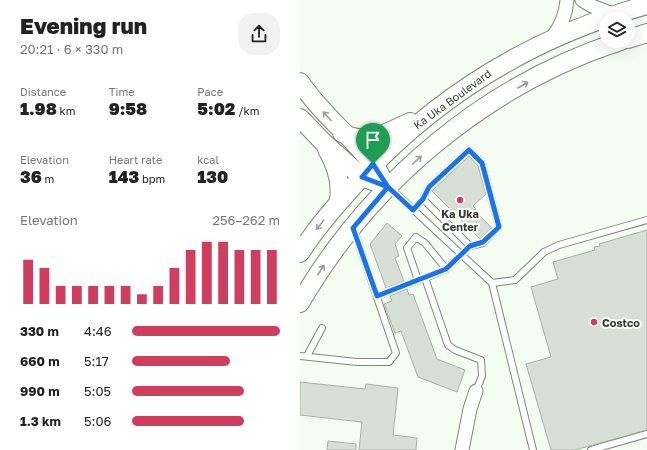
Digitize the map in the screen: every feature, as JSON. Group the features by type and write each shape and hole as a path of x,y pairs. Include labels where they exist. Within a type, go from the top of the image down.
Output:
{"main road":[{"name":"Ka Uka Boulevard","path":"621,12 647,5"},
{"name":"Ka Uka Boulevard","path":"300,253 312,234 339,200 389,148 429,114 495,68 552,38 599,20"},
{"path":"635,37 647,33"},
{"path":"300,303 330,256 388,187 417,158 453,129 499,98 570,60 603,48"},
{"path":"300,82 307,93 342,133 368,171"},
{"path":"342,133 354,138 371,138 429,114"},
{"path":"300,118 324,143 368,171 388,187"},
{"path":"324,143 334,162 339,179 339,200"}],"street":[{"path":"552,38 561,26 567,0"},
{"path":"582,0 592,6 608,12"},
{"path":"462,450 470,409 476,391"}],"lane":[{"path":"377,296 446,269 470,246 483,242 499,227 482,163 469,150 429,187 423,199 413,210"},
{"path":"388,187 492,283 533,450"},
{"path":"423,199 470,246"},
{"path":"492,283 515,280 544,252 559,245 647,220"},
{"path":"300,356 357,362 389,362 396,354 353,228"},
{"path":"446,269 425,243 416,237 407,248 422,279 448,345 455,350 481,360 482,376 476,391"},
{"path":"307,356 322,328"},
{"path":"591,450 647,434"}],"building":[{"name":"Ka Uka Center","path":"469,156 478,166 486,194 473,206 476,209 474,210 492,228 480,239 432,191"},
{"path":"387,223 402,236 395,244 399,256 395,258 404,281 386,288 370,244"},
{"name":"Costco","path":"647,230 647,430 575,450 551,450 526,364 551,357 531,287 558,279 553,262 595,250 594,247 600,246 599,244"},
{"path":"407,289 409,295 413,294 437,359 465,370 457,392 418,377 401,331 395,333 384,304 392,301 390,296"},
{"path":"300,382 365,389 366,384 398,388 393,435 417,438 416,450 359,450 362,422 300,415"},
{"path":"328,441 356,444 356,450 327,450"}],"place":[{"name":"Ka Uka Center","path":"460,200"},
{"name":"Costco","path":"594,322"}],"route":[{"path":"373,164 362,177 388,187 413,210 423,199 429,187 469,150 482,163 499,227 483,242 470,246 446,269 377,296 353,228 388,187 373,164"}]}
